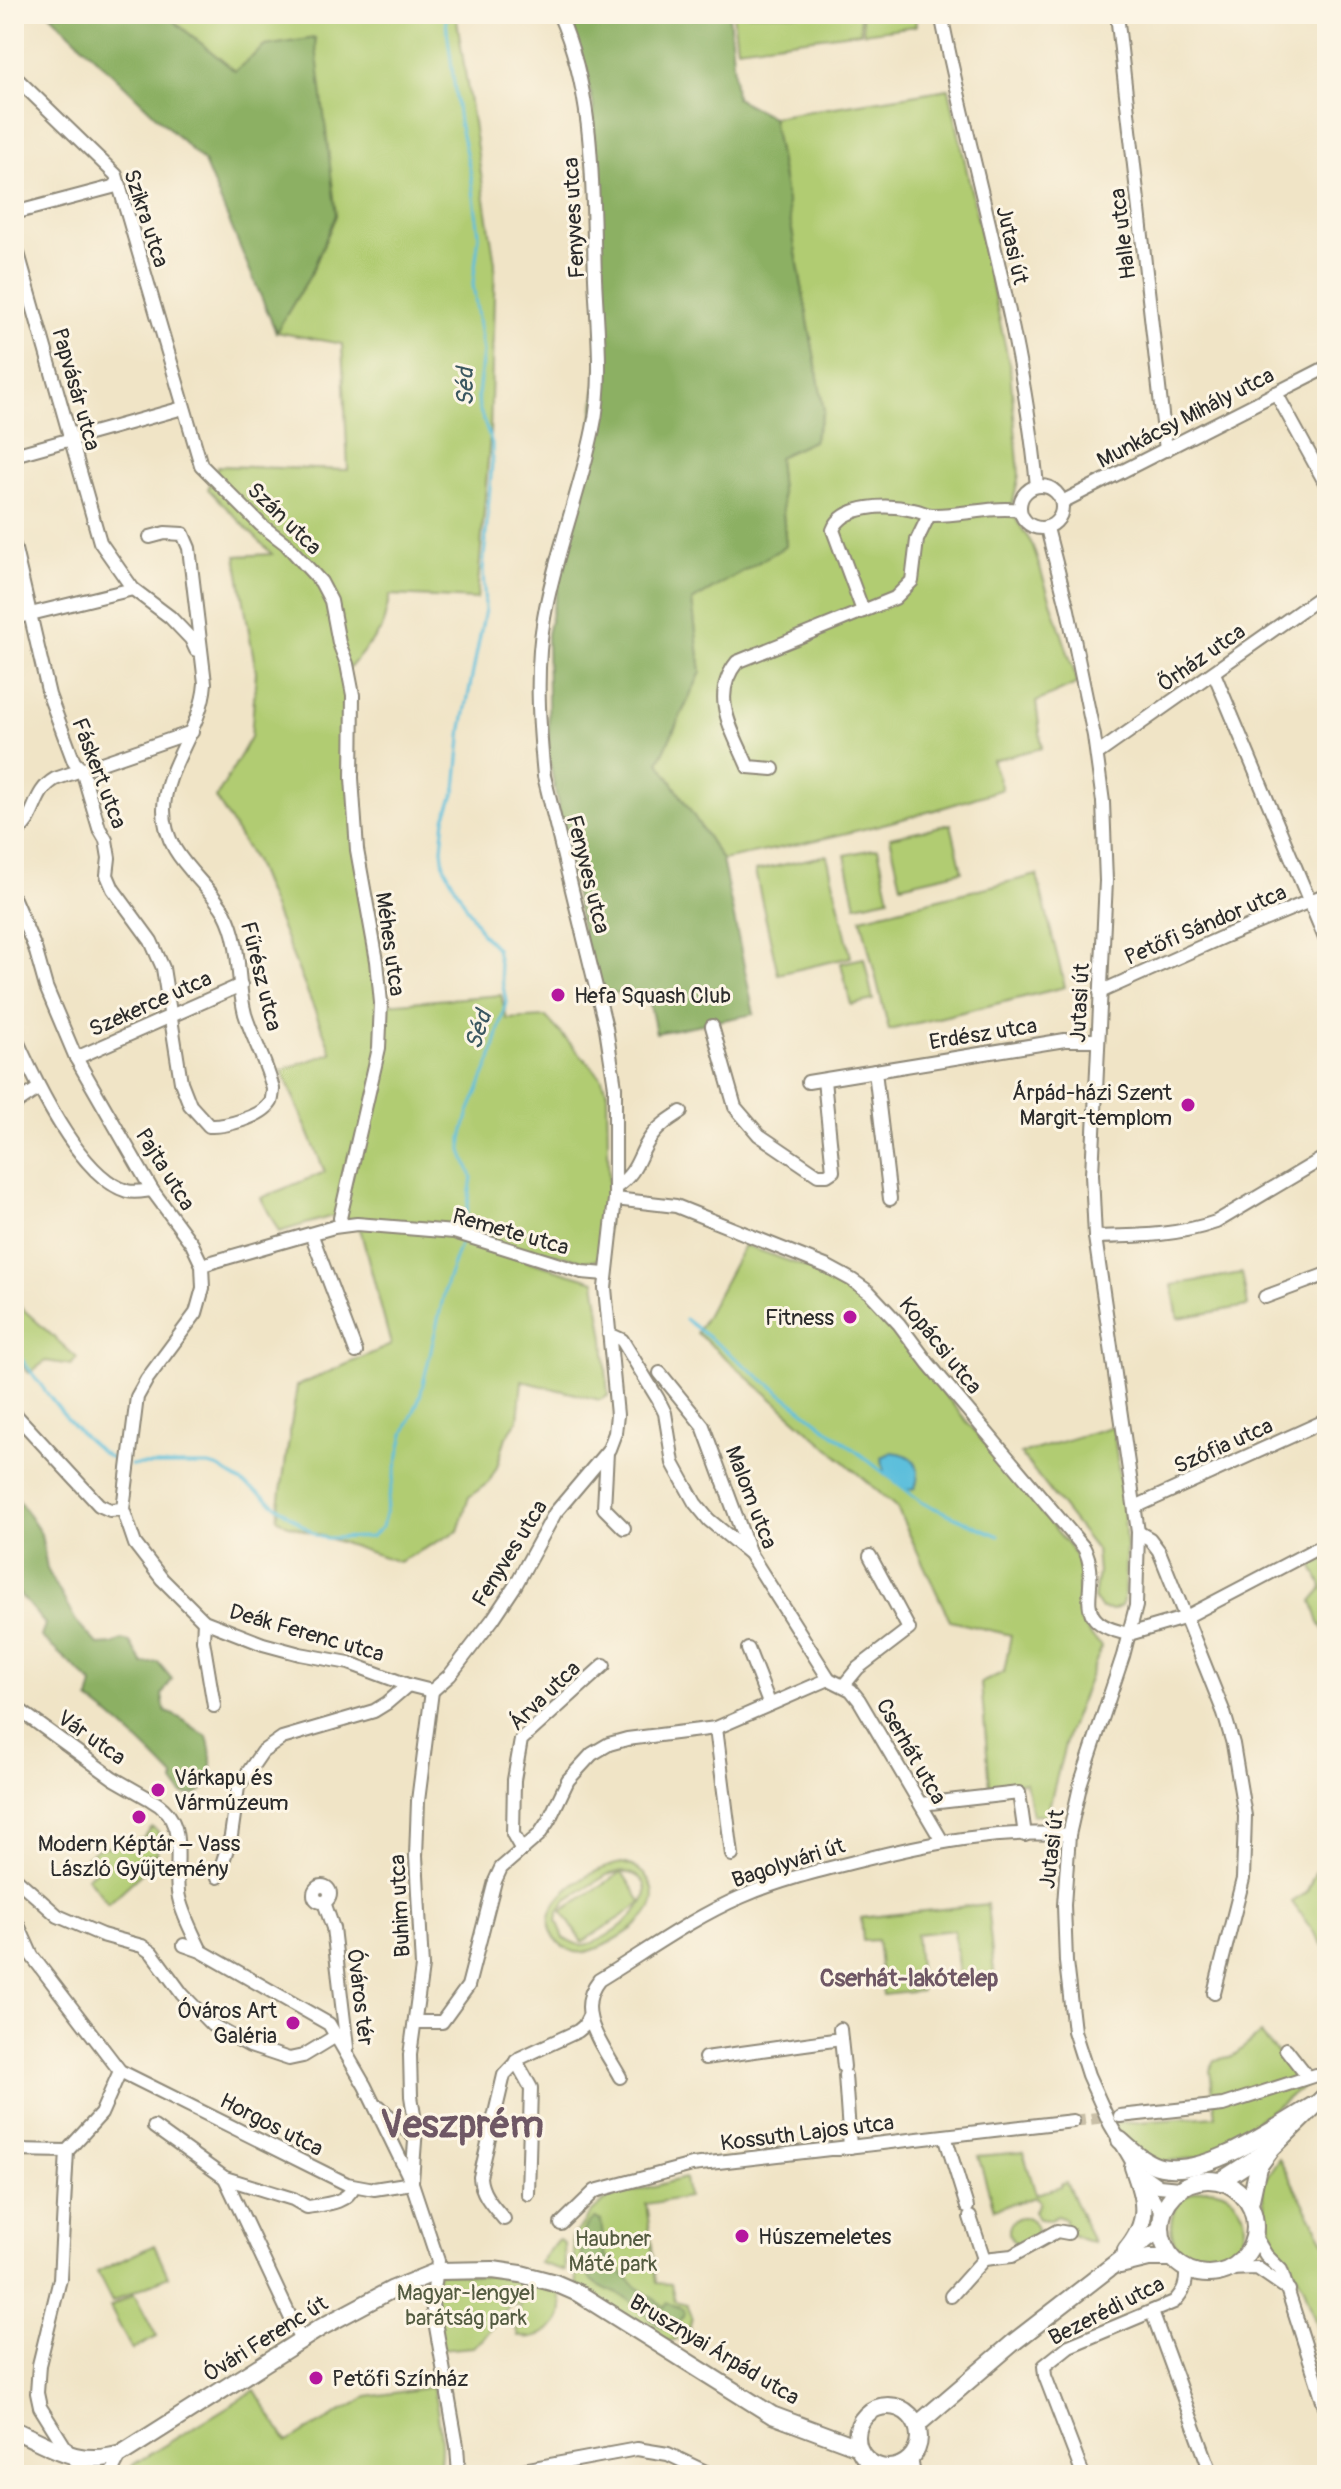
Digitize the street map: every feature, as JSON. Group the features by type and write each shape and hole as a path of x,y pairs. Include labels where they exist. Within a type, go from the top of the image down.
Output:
{"main road":[{"path":"1120,2140 1142,2158 1161,2167 1190,2168 1215,2161 1320,2100"},
{"path":"1250,2204 1258,2167 1272,2148 1320,2100"},
{"path":"1222,2180 1272,2148"},
{"path":"1111,2267 1136,2238 1143,2218 1145,2201 1133,2167"},
{"path":"913,2420 951,2394 1111,2267 1161,2220 1179,2188 1197,2180 1222,2180 1239,2190 1250,2204 1255,2237 1240,2262 1210,2274 1186,2269 1172,2258 1163,2243 1161,2220"},
{"path":"1111,2267 1149,2258 1172,2258"},
{"name":"Brusznyai Árpád utca","path":"438,2271 525,2269 578,2293 772,2415 858,2447"},
{"name":"Óvári Ferenc út","path":"121,2454 301,2340 391,2290 438,2271"},
{"path":"880,2407 901,2408 913,2420 919,2442 913,2467 903,2464 888,2472 868,2462 858,2447 857,2428 870,2411 880,2407"},
{"name":"Brusznyai Árpád utca","path":"825,2433 857,2428"},
{"path":"14,2430 70,2455 100,2460 121,2454"}],"street":[{"name":"Fenyves utca","path":"432,1691 450,1675 493,1619 555,1513 607,1452 615,1433 617,1415 605,1274 615,1193 615,1087 610,1052 544,776 541,742 539,690 544,618 594,427 598,381 586,97 559,14"},
{"name":"Jutasi út","path":"941,14 998,263 1033,442 1037,486"},
{"name":"Halle utca","path":"1117,14 1166,450"},
{"name":"Szikra utca","path":"14,76 116,175 183,408"},
{"path":"14,213 120,185"},
{"name":"Papvásár utca","path":"14,239 104,548"},
{"name":"Munkácsy Mihály utca","path":"1062,502 1327,367"},
{"path":"1276,393 1327,486"},
{"path":"14,455 183,408"},
{"name":"Szán utca","path":"183,408 201,465 261,525 286,544 321,582 331,601 339,643 347,664"},
{"path":"1037,486 1050,487 1062,502 1058,521 1047,528 1030,526 1020,510 1024,495 1037,486"},
{"path":"863,611 833,530 837,521 845,515 870,508 910,509 929,515 1004,508 1020,510"},
{"path":"773,769 748,767 724,707 723,688 728,674 737,662 756,653 895,598 912,581 917,540 929,515"},
{"name":"Jutasi út","path":"1047,528 1068,610 1097,754 1103,802 1106,856 1092,1174 1095,1237 1138,1532 1136,1606 1081,1782 1069,1835 1064,1905 1066,1962 1074,2031 1091,2083 1161,2220"},
{"name":"Fűrész utca","path":"150,537 165,533 183,534 189,548 205,683 204,700 167,790 165,825 176,854 212,894 225,914 234,936 246,1015 273,1089 271,1101 263,1110 220,1127"},
{"name":"Fáskert utca","path":"14,545 49,695 74,762 82,770 99,828 106,840 109,858 107,875 158,955 163,968 178,1071 190,1105 209,1126 220,1127"},
{"name":"Fűrész utca","path":"104,548 133,589 170,617 191,639 200,660"},
{"path":"14,618 133,589"},
{"name":"Őrház utca","path":"1097,754 1327,592"},
{"name":"Méhes utca","path":"343,1225 340,1218 379,1048 381,1003 377,961 357,850 352,778 353,695 347,664"},
{"path":"1214,673 1327,943"},
{"path":"14,833 23,828 43,785 192,732"},
{"name":"Petőfi Sándor utca","path":"1100,992 1327,894"},
{"name":"Pajta utca","path":"14,899 76,1058 152,1190 192,1244 202,1265"},
{"name":"Szekerce utca","path":"76,1058 241,985"},
{"path":"712,1026 735,1107 759,1135 818,1175 833,1171 824,1080"},
{"path":"14,1034 57,1122 108,1182 129,1192 152,1190"},
{"name":"Erdész utca","path":"808,1082 1065,1040 1097,1040"},
{"path":"875,1071 890,1199"},
{"path":"14,1105 39,1088"},
{"path":"615,1193 637,1166 654,1133 681,1112"},
{"path":"1095,1237 1159,1235 1199,1228 1216,1222 1327,1156"},
{"name":"Kopácsi utca","path":"615,1193 696,1213 828,1267 869,1292 1084,1548 1090,1559 1087,1601 1093,1619 1105,1627 1129,1634"},
{"name":"Remete utca","path":"202,1265 343,1225 454,1232 582,1272 605,1274"},
{"path":"312,1236 356,1352"},
{"name":"Deák Ferenc utca","path":"202,1265 203,1288 196,1313 137,1397 123,1509 135,1544 162,1579 204,1621 263,1644 367,1668 432,1691"},
{"path":"1265,1297 1327,1274"},
{"path":"609,1334 622,1340 658,1399 665,1413 673,1463 695,1503 709,1520 750,1554"},
{"name":"Malom utca","path":"660,1373 703,1426 750,1554 829,1679"},
{"path":"14,1413 99,1505 110,1510 123,1509"},
{"name":"Szófia utca","path":"1135,1507 1327,1420"},
{"path":"607,1452 604,1508 624,1528"},
{"path":"1138,1532 1150,1539 1159,1551 1224,1713 1233,1744 1245,1816 1243,1879 1214,1993"},
{"path":"1129,1634 1184,1618 1327,1543"},
{"path":"415,2022 442,2022 468,1986 498,1874 539,1835 568,1780 592,1754 609,1744 627,1739 716,1728 829,1679 844,1685 858,1668 909,1629 870,1556"},
{"path":"204,1621 203,1640 214,1706"},
{"path":"748,1649 769,1703"},
{"name":"Árva utca","path":"519,1853 513,1834 514,1780 521,1740 604,1665"},
{"path":"218,1877 231,1836 238,1787 262,1752 282,1738 374,1711 408,1685"},
{"name":"Cserhát utca","path":"844,1685 859,1700 942,1841"},
{"name":"Buhim utca","path":"412,2183 416,2120 410,2071 422,1967 416,1888 418,1816 432,1691"},
{"name":"Vár utca","path":"14,1706 113,1778 165,1810 177,1830 178,1879"},
{"path":"716,1728 732,1855"},
{"path":"921,1804 1019,1793 1025,1835"},
{"name":"Bagolyvári út","path":"588,2018 589,1995 599,1980 734,1900 792,1877 942,1841 976,1836 1069,1835"},
{"path":"14,1877 58,1916 102,1935 142,1946 152,1953 182,1994 212,2025 250,2046 289,2059 303,2056 336,2036"},
{"name":"Óváros tér","path":"178,1879 179,1900 191,1938 201,1951 318,2016 329,2024 349,2058"},
{"name":"Óváros tér","path":"324,1902 333,1928 349,2058"},
{"path":"14,1916 32,1956 120,2071 101,2114 67,2151 60,2279 41,2350 37,2393 40,2407 70,2455 91,2475"},
{"path":"504,2219 489,2200 480,2177 504,2075 516,2061 578,2031 588,2018"},
{"path":"588,2018 620,2077"},
{"path":"705,2058 841,2034 850,2147"},
{"path":"1286,2049 1308,2077"},
{"path":"349,2058 412,2183 436,2255 438,2271 432,2304 457,2446 459,2475"},
{"path":"516,2061 531,2088 528,2194"},
{"name":"Horgos utca","path":"120,2071 229,2123 281,2153 354,2186 374,2189 412,2183"},
{"path":"1120,2116 1223,2105 1308,2077 1327,2077"},
{"path":"365,2086 390,2119 409,2131 415,2139"},
{"name":"Kossuth Lajos utca","path":"561,2224 595,2191 692,2165 1073,2121"},
{"path":"154,2127 225,2178 293,2199 307,2207 342,2200 354,2186"},
{"path":"392,2143 395,2134 403,2130"},
{"path":"945,2136 984,2259"},
{"path":"14,2150 67,2151"},
{"path":"1133,2167 1159,2186 1179,2188"},
{"path":"225,2178 301,2340"},
{"path":"951,2296 984,2259 1012,2256 1057,2231 1068,2233"},
{"path":"1255,2237 1266,2255 1281,2270 1321,2372 1327,2413"},
{"path":"1228,2269 1257,2268 1289,2290"},
{"name":"Bezerédi utca","path":"1083,2475 1045,2376 1044,2366 1069,2346 1174,2302 1187,2281 1186,2269"},
{"path":"1152,2312 1212,2475"},
{"path":"496,2475 637,2449 668,2454 712,2475"},
{"path":"110,2475 121,2454"}],"green space":[{"path":"50,14 165,14 235,71 265,46 315,38 336,215 311,274 276,332 204,162"},
{"path":"165,14 456,14 495,263 490,435 477,599 390,595 382,629 347,671 349,781 384,1004 501,995 507,1019 546,1017 601,1077 607,1091 609,1200 603,1259 585,1261 531,1248 527,1261 595,1281 604,1339 608,1396 600,1400 522,1381 518,1420 506,1437 489,1482 469,1497 458,1531 399,1562 286,1524 277,1518 297,1386 391,1345 359,1225 339,1214 279,1232 261,1198 325,1172 282,1070 332,1053 254,861 216,798 251,737 256,672 236,556 272,554 208,489 218,466 348,470 342,344 276,332 311,274 336,215 265,46 235,71"},
{"path":"570,14 729,14 736,98 772,117 824,411 813,441 778,457 786,546 692,601 701,672 659,762 722,860 754,1014 656,1033 649,1000 601,990 584,942 549,759 547,634 589,454 601,345 593,103"},
{"path":"733,14 859,14 861,32 737,48"},
{"path":"861,14 915,14 916,26 864,33"},
{"path":"949,89 1010,368 1019,475 1011,511 1032,544 1078,683 1036,702 1042,748 992,760 1002,789 864,829 722,860 659,762 701,672 692,601 786,546 778,457 813,441 824,411 772,117"},
{"path":"951,824 962,871 901,885 890,837"},
{"path":"878,848 889,898 856,905 845,855"},
{"path":"827,855 851,957 778,974 755,871"},
{"path":"1037,875 1065,987 889,1030 861,918"},
{"path":"864,958 873,1000 851,1005 841,963"},
{"path":"744,1245 825,1274 860,1296 898,1337 1075,1554 1079,1614 1090,1635 1102,1646 1068,1733 1047,1815 1032,1815 1026,1782 990,1786 981,1683 1004,1672 1011,1635 950,1621 897,1508 697,1333"},
{"path":"1242,1273 1248,1306 1178,1318 1172,1285"},
{"path":"14,1301 77,1358 71,1365 46,1361 29,1373 14,1356"},
{"path":"1113,1426 1126,1548 1124,1598 1121,1606 1113,1610 1101,1609 1094,1598 1098,1572 1096,1550 1021,1454"},
{"path":"14,1493 41,1534 47,1569 76,1621 98,1645 122,1640 130,1642 143,1664 158,1662 172,1679 162,1695 165,1712 207,1736 211,1765 207,1784 202,1791 182,1794 174,1783 174,1777 154,1756 89,1700 93,1684 41,1637 45,1624 14,1588"},
{"path":"1327,1558 1327,1635 1319,1623 1312,1601 1323,1588 1312,1565"},
{"path":"152,1827 158,1831 157,1854 147,1855 154,1862 108,1904 87,1877 96,1870 86,1857 102,1846 143,1838"},
{"path":"1327,1846 1327,1951 1292,1902 1306,1893"},
{"path":"622,1863 646,1876 653,1891 651,1908 639,1923 612,1941 583,1952 569,1950 555,1938 550,1925 551,1912 569,1889 596,1871","holes":["622,1871 639,1878 646,1888 644,1900 622,1925 608,1935 582,1945 564,1938 557,1920 567,1900 607,1875"]},
{"path":"622,1872 642,1903 582,1942 562,1911"},
{"path":"987,1904 995,1982 960,1986 954,1930 916,1934 921,1991 883,1995 877,1940 863,1941 861,1918"},
{"path":"1260,2034 1306,2084 1205,2157 1151,2163 1110,2124 1216,2116 1210,2070 1215,2060 1233,2056"},
{"path":"1023,2152 1036,2194 1061,2187 1066,2182 1093,2242 1070,2232 1065,2219 1057,2216 1050,2220 1039,2219 1034,2212 1040,2202 1036,2197 994,2209 978,2156"},
{"path":"1279,2158 1327,2246 1327,2350 1324,2349 1304,2287 1289,2262 1276,2249 1263,2199 1263,2182"},
{"name":"Haubner Máté park","path":"685,2178 688,2197 646,2204 657,2283 671,2284 675,2301 687,2304 692,2317 688,2335 674,2341 658,2342 578,2293 572,2238 591,2213 608,2198"},
{"path":"1208,2189 1222,2192 1234,2200 1242,2212 1245,2226 1242,2240 1234,2252 1222,2260 1208,2263 1194,2260 1182,2252 1174,2240 1171,2226 1174,2212 1182,2200 1194,2192"},
{"path":"1023,2217 1033,2221 1037,2231 1033,2241 1023,2245 1013,2241 1009,2231 1013,2221"},
{"path":"595,2218 601,2221 605,2255 634,2285 665,2307 667,2303 683,2308 685,2314 678,2322 677,2329 657,2324 631,2301 592,2280 584,2266 581,2248 585,2230"},
{"path":"558,2239 564,2244 565,2271 539,2263"},
{"path":"154,2245 168,2276 112,2302 97,2272"},
{"name":"Magyar-lengyel barátság park","path":"438,2271 555,2283 561,2315 554,2326 537,2336 518,2336 516,2329 520,2305 510,2305 473,2347 440,2350 432,2304"},
{"path":"134,2294 157,2337 132,2350 110,2307"},
{"path":"433,2387 441,2442 437,2475 125,2475 134,2464 255,2390 287,2442 367,2397"}],"water":[{"path":"892,1452 906,1455 915,1462 918,1473 915,1488 907,1490 884,1474 882,1457"}],"waterway":[{"name":"Séd","path":"445,14 459,122 471,175 479,234 473,284 483,352 478,396 492,444 492,463 483,570 485,610 462,728 456,789 445,818 442,849 444,866 451,879 482,934 496,948 506,1002 491,1060 469,1112 462,1138 462,1151 472,1177 464,1232"},
{"name":"Séd","path":"131,1465 209,1465 262,1495 317,1536 371,1537 382,1527 404,1434 420,1397 447,1281 462,1239"},
{"path":"685,1319 923,1503 999,1536"},
{"name":"Séd","path":"14,1350 63,1414 92,1445 124,1464"}],"tunnel":[{"path":"1073,2121 1114,2116"}],"place":[{"name":"Hefa Squash Club","path":"558,995"},
{"name":"Árpád-házi Szent Margit-templom","path":"1188,1105"},
{"name":"Fitness","path":"850,1317"},
{"name":"Várkapu és Vármúzeum","path":"158,1790"},
{"name":"Modern Képtár – Vass László Gyűjtemény","path":"139,1817"},
{"name":"Óváros Art Galéria","path":"293,2023"},
{"name":"Húszemeletes","path":"742,2236"},
{"name":"Petőfi Színház","path":"316,2378"}],"district":[{"name":"Cserhát-lakótelep","path":"909,1978"},
{"name":"Veszprém","path":"462,2124"}]}
